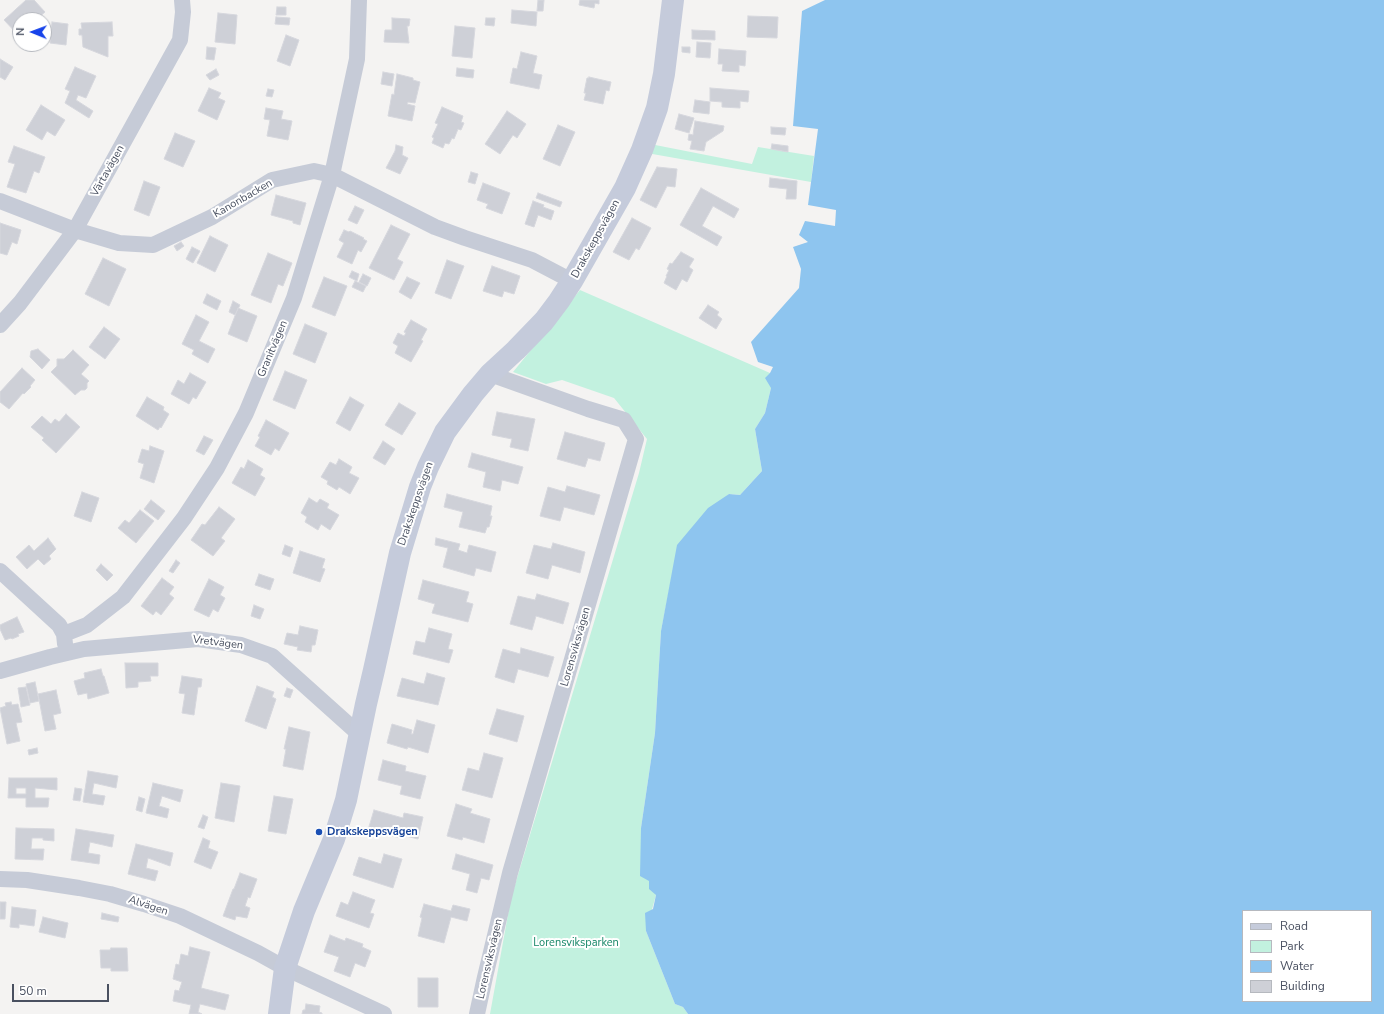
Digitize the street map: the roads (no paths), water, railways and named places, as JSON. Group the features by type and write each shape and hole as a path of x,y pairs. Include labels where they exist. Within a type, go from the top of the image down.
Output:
{"street":[{"name":"Värtavägen","path":"0,325 20,303 76,230 180,40 183,12 182,0"},
{"name":"Granitvägen","path":"64,634 87,624 123,596 184,518 217,468 246,414 294,298 332,175 357,59 359,0"},
{"name":"Drakskeppsvägen","path":"278,1014 285,968 304,911 334,839 347,796 359,734 400,553 420,487 445,432 490,374 516,350 544,320 572,281 625,188 650,130 657,108 664,74 673,0"},
{"name":"Kanonbacken","path":"0,201 76,230 119,243 153,245 212,217 272,180 314,171 332,175 435,227 532,260 572,281"},
{"name":"Lorensviksvägen","path":"477,1014 510,873 636,439 624,420 588,409 490,374"},
{"path":"0,571 59,625 64,634 67,653"},
{"name":"Vretvägen","path":"0,671 84,649 198,639 241,645 272,656 359,734"},
{"name":"Alvägen","path":"0,879 27,880 79,888 110,894 144,904 180,916 258,953 285,968"},
{"path":"285,968 384,1014"}],"water":[{"path":"825,0 1384,0 1384,1014 688,1014 683,1007 675,1004 646,931 645,913 653,909 656,895 649,889 649,881 640,876 641,828 655,733 661,631 677,545 708,508 729,494 740,495 762,471 755,429 765,413 771,388 765,378 773,367 758,362 751,342 799,288 801,269 793,247 808,242 799,235 805,221 835,226 836,210 808,205 818,129 793,126 802,11"}],"place":[{"name":"Drakskeppsvägen","path":"319,832"}],"park label":[{"name":"Lorensviksparken","path":"576,943"}]}
